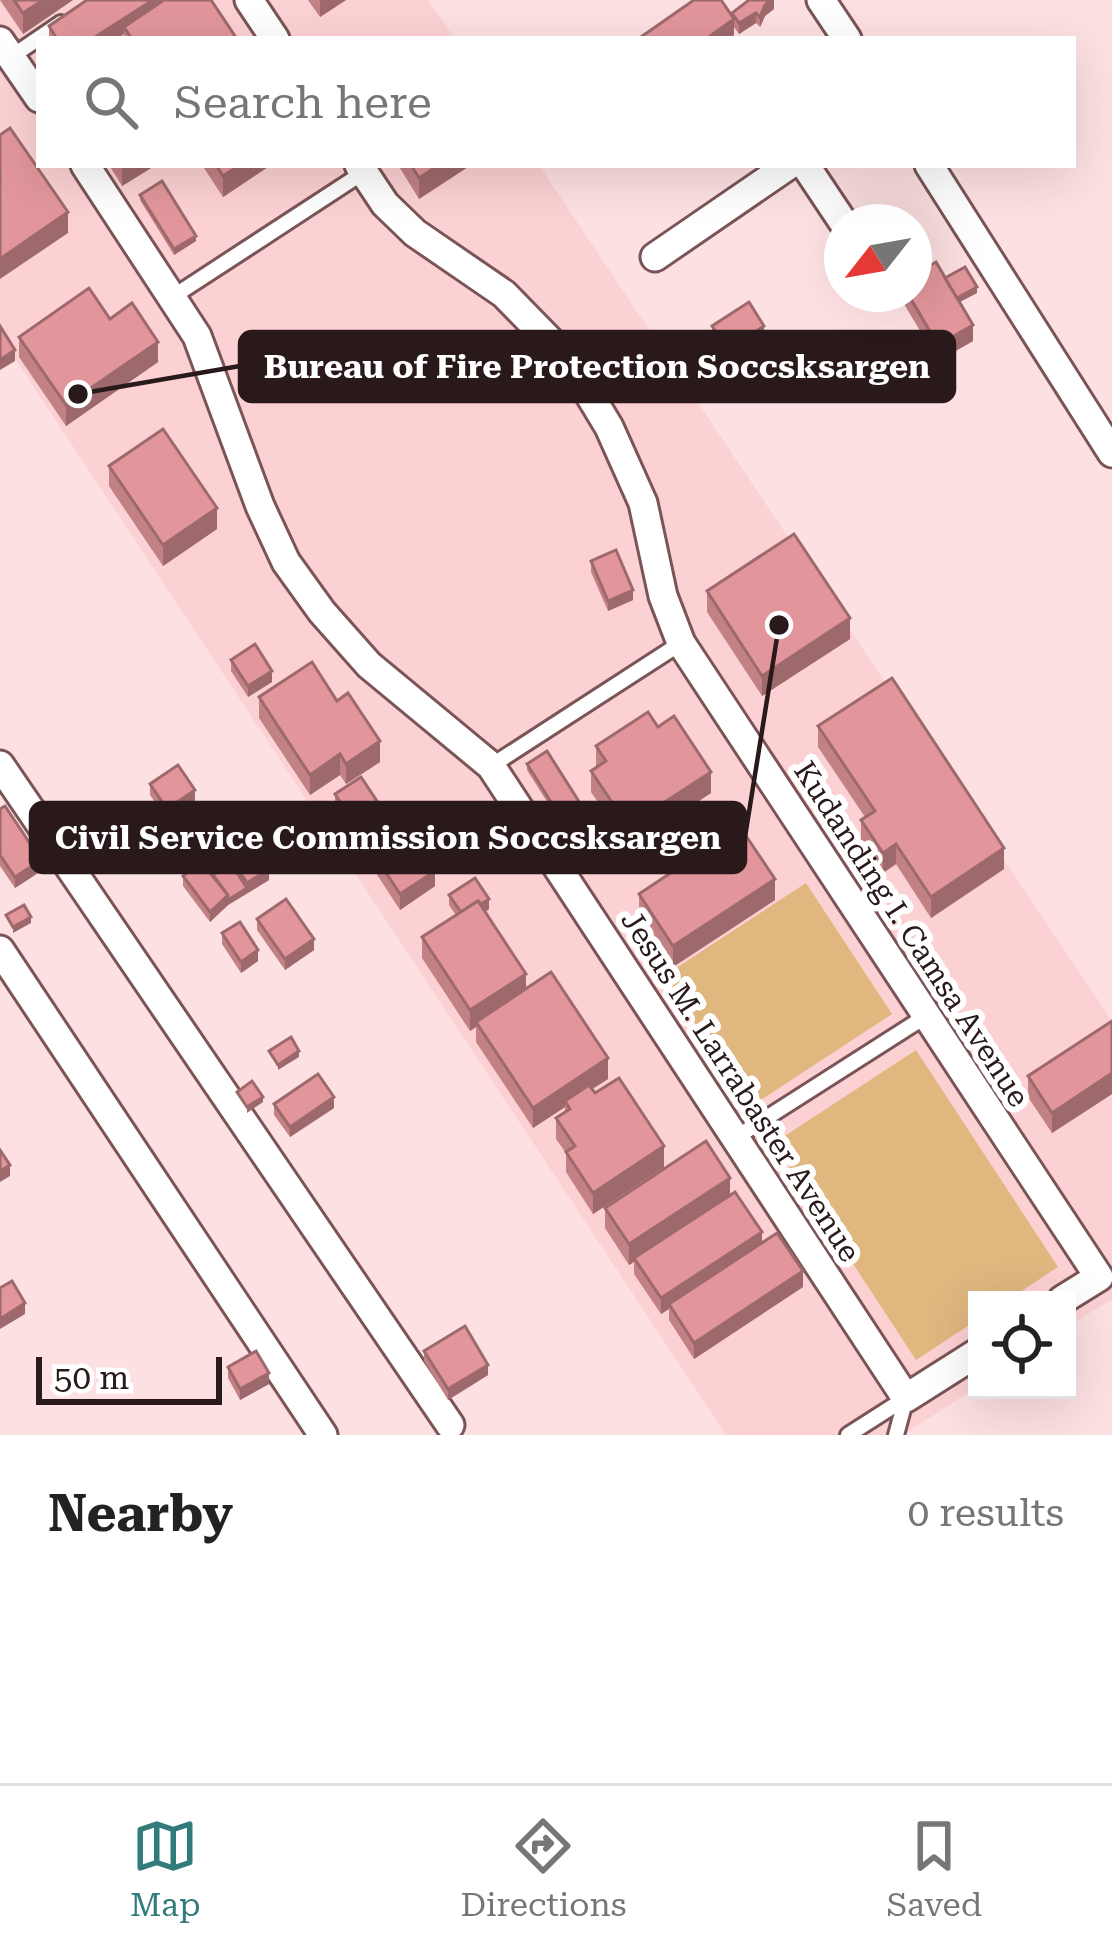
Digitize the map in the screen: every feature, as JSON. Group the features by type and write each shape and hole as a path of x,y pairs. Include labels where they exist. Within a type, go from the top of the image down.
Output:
{"street":[{"path":"249,0 273,36"},
{"path":"821,0 845,36"},
{"path":"5,49 36,94"},
{"name":"Jesus M. Larrabaster Avenue","path":"87,168 174,296 215,377 260,506 286,562 369,665 491,766 906,1398"},
{"name":"Kudanding I. Camsa Avenue","path":"362,168 385,204 415,232 504,294 550,341 586,389 643,503 663,596 681,643 926,1016 1106,1273"},
{"path":"656,257 785,168"},
{"path":"808,168 831,204"},
{"path":"930,168 1112,453"},
{"path":"0,765 450,1425"},
{"path":"0,950 323,1435"},
{"path":"1076,1291 1106,1273"},
{"path":"906,1398 968,1359"}],"lane":[{"path":"5,49 79,11"},
{"path":"174,296 362,168"},
{"path":"491,766 681,643"},
{"path":"736,1138 926,1016"},
{"path":"848,1435 906,1398"},
{"path":"896,1435 906,1398"}],"shaded area":[{"path":"0,0 428,0 453,36 36,36 36,168 541,168 1112,1021 1112,1299 1076,1322 1076,1291 968,1291 968,1393 903,1435 726,1435 0,336"},
{"path":"806,883 892,1014 750,1107 664,976"},
{"path":"916,1050 1058,1267 1022,1291 968,1291 968,1326 916,1360 774,1143"}],"building":[{"path":"14,0 43,0 23,13"},
{"path":"87,0 153,0 97,36 55,36 49,26"},
{"path":"164,0 211,0 235,36 130,36 124,27"},
{"path":"694,0 721,0 734,19 710,36 642,36"},
{"path":"749,0 771,0 760,17 756,13 739,23 732,13"},
{"path":"10,128 68,212 0,259 0,135"},
{"path":"413,168 434,168 419,178"},
{"path":"162,181 196,236 174,249 140,195"},
{"path":"936,262 973,325 938,345 919,312 932,312 932,264"},
{"path":"965,267 977,287 957,298 945,278"},
{"path":"89,288 110,319 132,303 158,342 66,405 19,337"},
{"path":"749,302 764,326 727,350 712,326"},
{"path":"0,326 15,350 0,360"},
{"path":"163,429 217,508 163,545 109,466"},
{"path":"794,534 850,618 762,676 707,591"},
{"path":"616,550 633,590 608,601 591,561"},
{"path":"255,644 272,671 248,686 231,660"},
{"path":"312,662 337,701 348,693 380,741 346,764 340,754 310,775 259,697"},
{"path":"892,678 1004,848 931,897 896,844 883,853 861,820 875,811 818,726"},
{"path":"648,712 658,727 674,716 711,772 628,826 591,771 606,761 596,746"},
{"path":"547,751 602,838 582,851 527,764"},
{"path":"178,765 195,790 167,809 150,784"},
{"path":"361,777 401,837 409,831 435,871 400,894 335,794"},
{"path":"5,806 41,860 15,877 0,855 0,809"},
{"path":"237,820 269,869 247,883 215,833"},
{"path":"740,827 775,879 673,946 639,894"},
{"path":"201,862 228,895 210,912 183,876"},
{"path":"231,864 247,888 228,900 213,875"},
{"path":"475,878 489,899 461,912 449,895"},
{"path":"286,899 314,939 285,959 257,919"},
{"path":"478,901 526,974 470,1010 422,937"},
{"path":"24,905 31,917 13,927 6,915"},
{"path":"240,922 258,950 241,962 222,933"},
{"path":"551,972 608,1058 533,1108 476,1022"},
{"path":"1112,1021 1112,1073 1052,1113 1028,1076"},
{"path":"291,1037 299,1051 278,1065 269,1051"},
{"path":"318,1074 334,1097 290,1127 274,1104"},
{"path":"619,1078 664,1146 593,1193 566,1152 575,1146 556,1118 570,1109 565,1101 589,1085 595,1093"},
{"path":"252,1081 263,1097 247,1107 237,1092"},
{"path":"706,1141 730,1178 629,1244 605,1208"},
{"path":"0,1150 10,1165 0,1171"},
{"path":"735,1192 762,1232 661,1298 634,1258"},
{"path":"777,1233 803,1271 694,1343 669,1304"},
{"path":"12,1281 25,1303 0,1319 0,1288"},
{"path":"465,1326 488,1365 448,1389 424,1351"},
{"path":"256,1351 269,1373 240,1389 228,1367"}],"place":[{"name":"Bureau of Fire Protection Soccsksargen","path":"78,394"},
{"name":"Civil Service Commission Soccsksargen","path":"779,625"}]}
